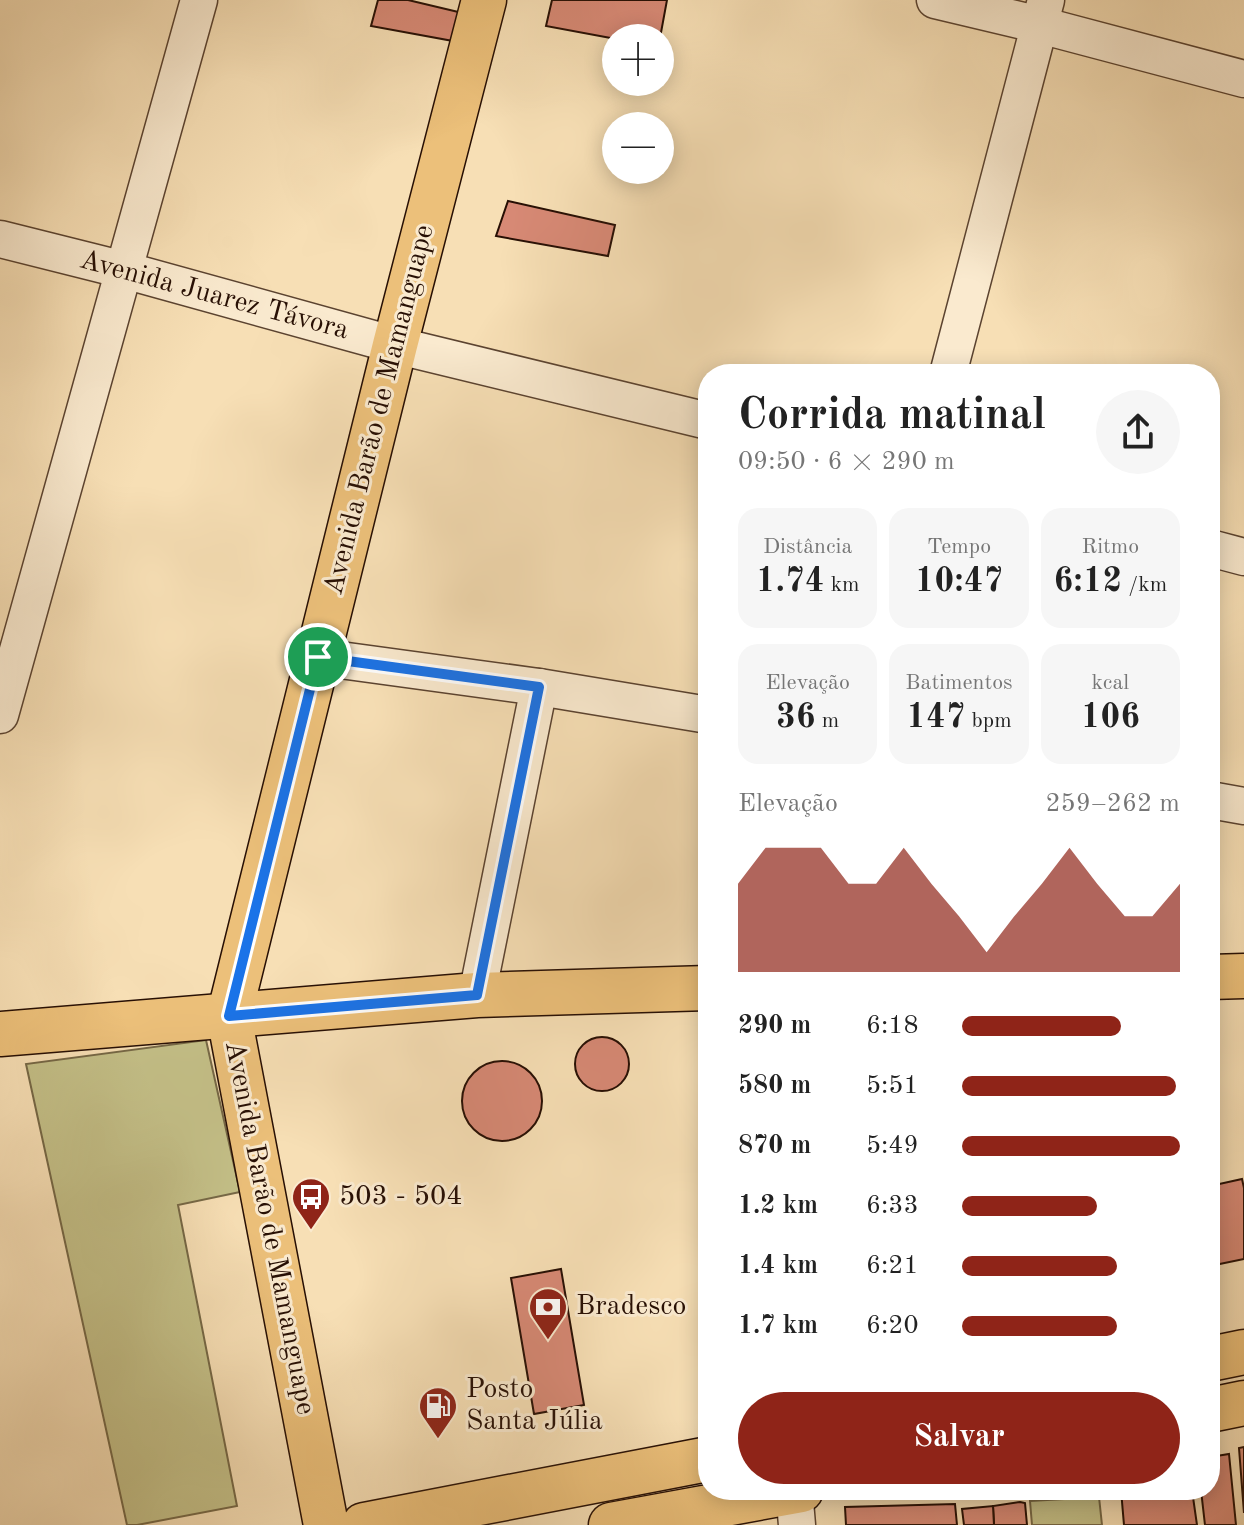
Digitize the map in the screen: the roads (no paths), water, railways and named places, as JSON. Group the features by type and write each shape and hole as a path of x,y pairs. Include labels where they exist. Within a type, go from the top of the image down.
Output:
{"main road":[{"name":"Avenida Barão de Mamanguape","path":"326,1525 229,1016 484,0"},
{"path":"1220,977 1244,976"},
{"path":"0,1034 477,995 698,988"},
{"path":"1220,1357 1244,1352"},
{"path":"1220,1408 1244,1403"},
{"path":"364,1525 698,1461"},
{"path":"611,1525 790,1500"}],"street":[{"path":"1,708 199,0"},
{"path":"935,0 1043,12 1244,79"},
{"path":"951,364 1043,12"},
{"name":"Avenida Juarez Távora","path":"0,239 395,345 698,419"},
{"path":"1220,551 1244,557"},
{"path":"318,657 539,687 698,713"},
{"path":"477,995 539,687"},
{"path":"1220,802 1244,806"}],"place":[{"name":"503 - 504","path":"311,1231"},
{"name":"Bradesco","path":"548,1341"},
{"name":"Posto Santa Júlia","path":"438,1440"}]}
